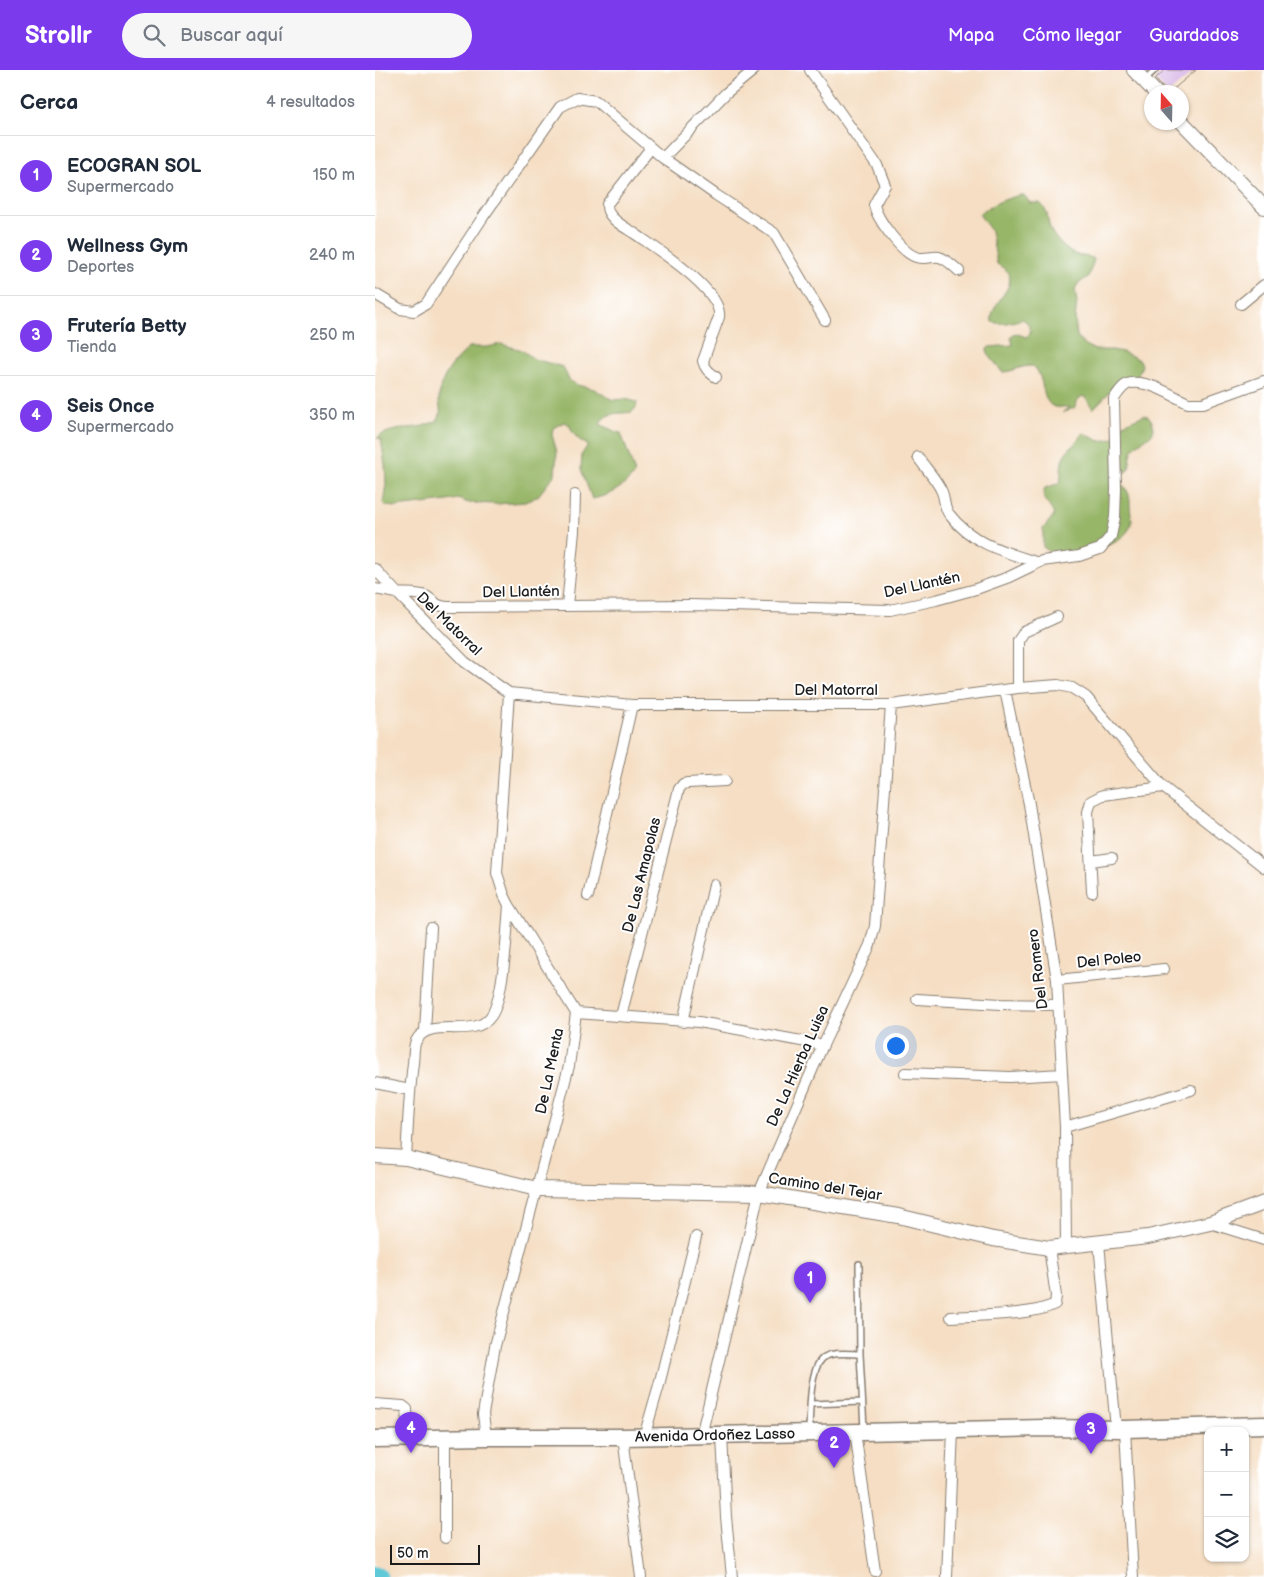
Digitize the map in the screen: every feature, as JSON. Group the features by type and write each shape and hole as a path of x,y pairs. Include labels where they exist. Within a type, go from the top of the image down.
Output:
{"main road":[{"name":"Avenida Ordoñez Lasso","path":"375,1439 701,1436 1264,1425"}],"street":[{"path":"663,158 726,94 754,70"},
{"path":"810,70 877,165 885,185 874,205 876,213 883,224 910,254 923,258 940,258 959,271"},
{"path":"1139,75 1148,85"},
{"path":"375,294 400,309 414,311 427,304 483,217 560,107 577,98 596,101 650,149 774,233 825,320"},
{"path":"1189,129 1264,207"},
{"path":"650,149 607,204 608,212 617,222 677,262 709,292 717,303 720,312 719,317 703,361 704,367 716,377"},
{"path":"1241,304 1264,285"},
{"name":"Del Llantén","path":"397,593 424,595 434,604 448,607 690,605 890,610 936,600 976,589 1009,577 1037,562 1079,556 1100,550 1111,536 1115,517 1114,399 1121,389 1130,383 1145,384 1188,403 1195,404 1203,403 1264,381"},
{"path":"918,456 941,490 948,513 964,529 979,541 999,551 1037,562"},
{"path":"567,606 574,531 575,495"},
{"path":"375,569 397,593"},
{"name":"Del Matorral","path":"375,589 397,593 465,662 509,693 633,705 891,705 1018,688 1058,685 1072,688 1086,697 1163,787 1264,867"},
{"path":"1018,688 1018,641 1023,632 1057,617"},
{"name":"Del Romero","path":"1005,690 1029,804 1057,980 1065,1126 1066,1247"},
{"name":"De La Menta","path":"486,1437 483,1414 495,1346 569,1066 576,1012 509,905 497,873 509,693"},
{"path":"588,896 633,705"},
{"name":"De La Hierba Luisa","path":"701,1436 759,1193 823,1046 870,945 875,926 891,705"},
{"name":"De Las Amapolas","path":"621,1016 679,789 683,784 688,783 725,781"},
{"path":"1093,892 1088,812 1091,801 1103,795 1163,787"},
{"path":"1091,861 1112,858"},
{"path":"683,1022 714,885"},
{"path":"407,1158 410,1090 416,1041 425,1031 439,1028 465,1029 480,1025 491,1018 497,1004 505,954 509,905"},
{"path":"425,1031 431,928"},
{"name":"Del Poleo","path":"1057,980 1164,969"},
{"path":"917,999 1058,1005"},
{"path":"576,1012 699,1022 823,1046"},
{"path":"905,1073 1010,1077 1062,1074"},
{"path":"375,1083 410,1090"},
{"path":"1065,1126 1191,1090"},
{"name":"Camino del Tejar","path":"375,1156 407,1158 537,1189 759,1193 898,1216 993,1239 1049,1248 1148,1236 1210,1223 1264,1203"},
{"path":"1210,1223 1264,1240"},
{"path":"644,1436 659,1385 696,1237"},
{"path":"1099,1243 1121,1429 1133,1577"},
{"path":"951,1317 1025,1312 1045,1309 1055,1304 1056,1296 1049,1248"},
{"path":"375,1404 403,1406 407,1409 409,1438"},
{"path":"947,1577 953,1430"},
{"path":"860,1432 875,1571"},
{"path":"722,1435 726,1517 732,1577"},
{"path":"623,1437 641,1577"},
{"path":"445,1438 445,1538"}],"lane":[{"path":"1139,75 1155,70"},
{"path":"859,1264 862,1402 860,1432"},
{"path":"809,1433 812,1384 817,1366 822,1358 831,1354 860,1354"},
{"path":"811,1404 862,1402"}],"green space":[{"path":"1024,195 1030,203 1040,203 1043,206 1047,212 1052,232 1063,246 1074,254 1093,258 1094,260 1088,277 1078,284 1075,289 1077,336 1083,344 1095,350 1123,352 1140,360 1142,365 1137,378 1119,382 1093,409 1086,398 1082,396 1077,401 1076,407 1062,413 1069,407 1056,407 1047,401 1040,376 1033,366 1002,372 988,354 987,349 989,347 1013,345 1011,336 1015,333 1026,337 1030,334 1026,321 1022,319 1004,323 992,322 992,314 1009,284 1010,278 1006,271 997,264 991,231 979,214 998,202"},
{"path":"501,344 522,350 534,359 563,367 569,380 577,385 594,389 613,400 625,399 637,402 636,408 632,412 609,415 600,424 621,433 635,473 616,490 592,499 581,469 582,454 588,445 574,434 570,425 564,422 553,428 552,435 557,452 555,474 538,496 532,499 525,502 496,504 469,503 458,499 396,507 386,506 383,503 386,484 385,465 381,439 377,438 391,431 420,427 437,421 440,412 440,391 448,371 469,347 487,347"},
{"path":"1144,415 1150,419 1154,427 1153,431 1134,448 1128,469 1120,475 1119,484 1127,490 1130,499 1132,521 1128,531 1119,539 1094,548 1043,555 1050,552 1043,547 1043,529 1054,515 1045,499 1044,492 1045,488 1060,483 1062,461 1067,451 1083,433 1100,441 1113,439 1123,424"}],"building":[{"path":"1165,70 1196,70 1178,85 1161,85 1155,79"}],"place":[{"name":"ECOGRAN SOL","path":"810,1303"},
{"name":"Seis Once","path":"411,1453"},
{"name":"Frutería Betty","path":"1091,1454"},
{"name":"Wellness Gym","path":"834,1468"}]}
